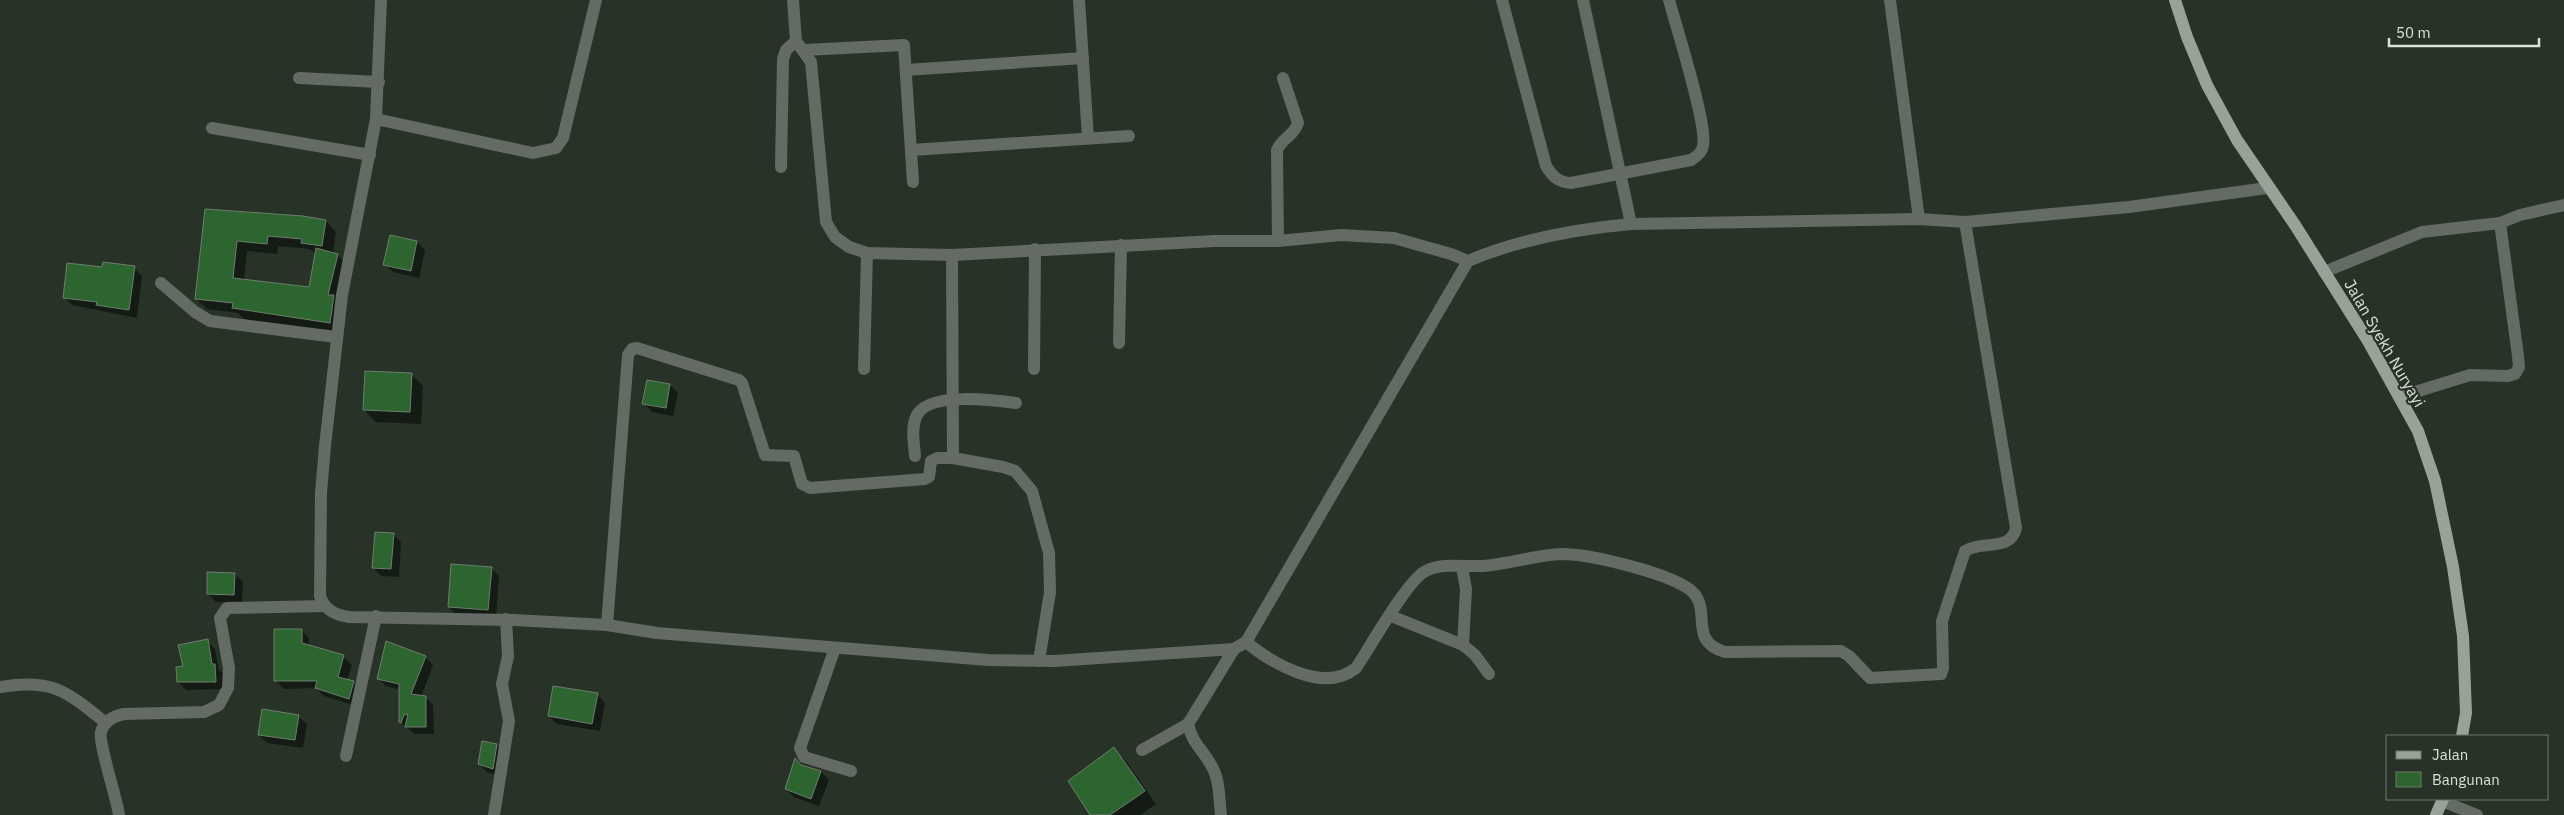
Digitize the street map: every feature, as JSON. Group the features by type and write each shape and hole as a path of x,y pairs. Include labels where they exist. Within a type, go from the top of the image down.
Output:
{"main road":[{"name":"Jalan Syekh Nuryayi","path":"2175,0 2187,37 2207,85 2237,140 2295,225 2368,341 2418,431 2435,481 2453,567 2463,636 2466,713 2462,735"},
{"path":"2436,815 2443,800"}],"street":[{"path":"324,606 320,590 321,493 336,337 376,119 381,0"},
{"path":"376,119 533,152 556,148 563,138 596,0"},
{"path":"793,0 800,46 811,62 826,222 835,237 849,247 866,253 952,255 1035,249 1215,241 1278,242 1341,235 1394,238 1451,254 1468,261"},
{"path":"1079,0 1088,138"},
{"path":"1502,0 1546,166 1552,176 1562,182 1571,183 1691,160 1699,154 1704,146 1699,114 1669,0"},
{"path":"1583,0 1631,224"},
{"path":"1890,0 1919,219"},
{"path":"781,167 783,59 786,50 800,46 904,45 912,182"},
{"path":"906,70 1083,58"},
{"path":"298,78 379,82"},
{"path":"1278,242 1277,150 1280,144 1292,134 1298,123 1283,78"},
{"path":"212,128 370,155"},
{"path":"911,150 1129,136"},
{"path":"119,815 102,749 100,733 106,723 114,716 124,714 204,712 219,705 228,688 229,668 220,618 227,608 324,606 341,616 506,619 607,625 656,633 988,660 1039,661 1234,649 1246,642 1468,261 1518,242 1602,227 1631,224 1919,219 1965,222 2129,207 2268,188"},
{"path":"2324,272 2422,232 2500,223 2520,215 2564,205"},
{"path":"1246,642 1263,656 1286,668 1334,679 1346,676 1356,668 1411,584 1430,568 1486,566 1514,560 1563,554 1633,567 1687,587 1695,595 1699,604 1704,640 1712,648 1725,652 1841,651 1849,656 1870,678 1941,674 1944,668 1942,621 1965,550 1973,546 2007,543 2014,537 2016,528 1965,222"},
{"path":"2399,397 2470,374 2508,376 2515,374 2519,367 2518,356 2500,223"},
{"path":"1118,343 1121,245"},
{"path":"1034,368 1035,249"},
{"path":"864,369 866,253"},
{"path":"952,255 953,458"},
{"path":"161,283 195,312 210,321 336,337"},
{"path":"607,625 628,355 632,349 642,348 739,380 742,383 765,455 794,456 802,484 810,488 925,479 929,477 932,459 953,458 1015,471 1032,491 1049,552 1050,592 1039,661"},
{"path":"915,456 913,430 917,415 931,403 973,399 1016,403"},
{"path":"1462,567 1466,589 1463,645"},
{"path":"346,756 376,616"},
{"path":"1391,616 1463,645 1475,655 1489,674"},
{"path":"494,815 509,721 502,684 508,656 506,619"},
{"path":"834,648 800,748 804,757 851,771"},
{"path":"1142,750 1188,724 1234,649"},
{"path":"0,687 25,683 56,688 73,697 106,723"},
{"path":"1188,724 1192,740 1212,765 1217,779 1221,815"},
{"path":"2443,800 2477,815"}],"building":[{"path":"205,209 303,216 326,220 322,246 301,243 302,239 268,236 267,244 237,241 233,278 309,287 316,248 338,254 328,295 334,295 330,323 232,308 233,303 195,299"},
{"path":"390,235 417,241 411,271 383,265"},
{"path":"103,262 135,266 129,310 96,305 97,302 63,298 67,263 102,267"},
{"path":"365,371 412,373 410,412 363,410"},
{"path":"647,380 670,384 666,408 642,404"},
{"path":"375,532 394,533 391,569 372,568"},
{"path":"451,564 492,567 488,610 448,607"},
{"path":"207,572 235,573 234,595 207,594"},
{"path":"274,629 302,629 302,643 344,655 338,677 354,681 349,699 315,688 317,681 274,681"},
{"path":"208,639 212,664 215,664 216,682 177,682 176,667 183,666 178,645"},
{"path":"386,641 426,656 411,694 426,696 426,727 405,727 408,714 404,715 401,723 399,722 399,684 377,679"},
{"path":"553,686 598,693 592,724 548,716"},
{"path":"262,709 299,715 295,740 258,735"},
{"path":"482,741 497,744 493,769 478,764"},
{"path":"1114,747 1145,791 1110,815 1090,815 1068,781"},
{"path":"795,758 801,765 821,771 811,799 785,789"}]}
